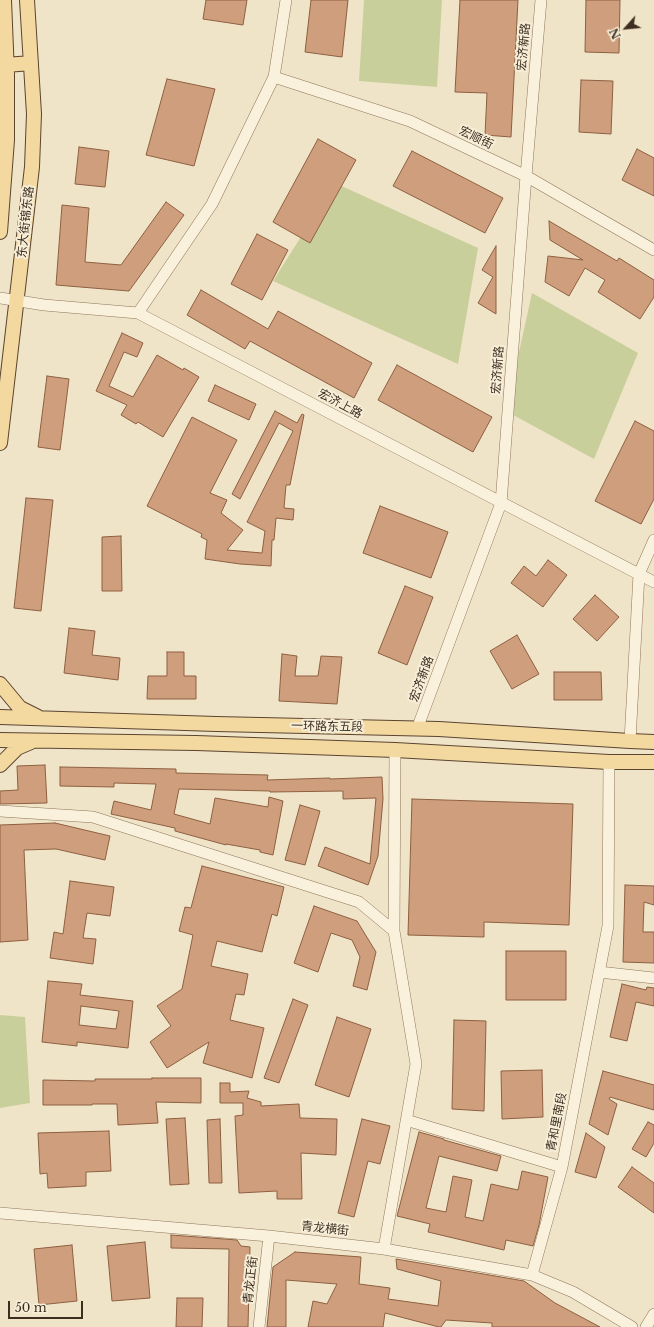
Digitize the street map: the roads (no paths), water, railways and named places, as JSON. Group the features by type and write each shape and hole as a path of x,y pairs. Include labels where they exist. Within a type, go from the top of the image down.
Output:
{"main road":[{"name":"东大街锦东路","path":"0,232 7,140 6,65 3,39 4,0"},
{"name":"东大街锦东路","path":"0,443 32,167 34,114 27,0"},
{"path":"6,65 32,63"},
{"path":"0,684 20,708 40,719"},
{"name":"一环路东五段","path":"0,717 417,729 654,742"},
{"name":"一环路东五段","path":"0,740 196,743 395,750 610,762 654,762"},
{"path":"0,766 17,748 32,741"}],"street":[{"path":"138,313 212,204 274,76 286,0"},
{"name":"宏济新路","path":"417,729 501,503 541,0"},
{"name":"宏顺街","path":"274,76 410,121 526,176 654,250"},
{"name":"宏济上路","path":"0,298 44,305 138,313 654,582"},
{"path":"630,741 638,574 654,540"},
{"path":"384,1249 416,1064 394,931 395,750"},
{"name":"青和里南段","path":"532,1275 562,1168 608,926 610,762"},
{"path":"0,811 93,817 359,902 394,931"},
{"path":"599,972 654,978"},
{"path":"406,1120 562,1168"},
{"name":"青龙横街","path":"0,1213 269,1236 384,1249 532,1275 573,1292 632,1327"},
{"name":"青龙正街","path":"259,1327 269,1236"},
{"path":"646,1327 654,1314"}]}
